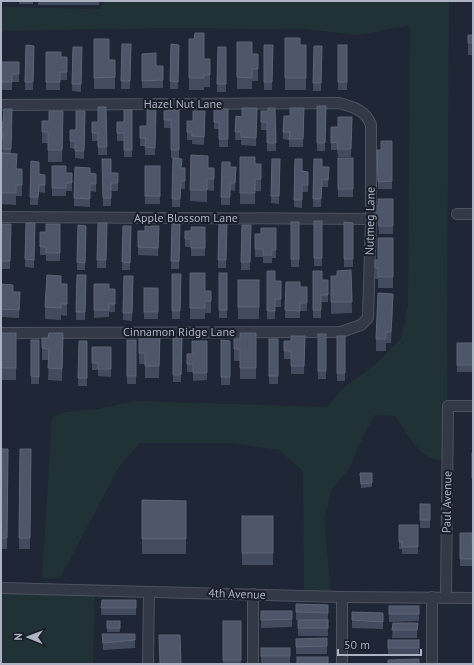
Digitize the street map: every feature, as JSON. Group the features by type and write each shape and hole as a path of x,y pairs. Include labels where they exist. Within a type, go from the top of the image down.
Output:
{"street":[{"name":"Hazel Nut Lane","path":"1,105 339,103 355,107 363,113"},
{"name":"Nutmeg Lane","path":"356,327 361,325 368,318 371,219 371,125 369,117 363,113"},
{"path":"457,214 473,214"},
{"name":"Apple Blossom Lane","path":"1,217 371,219"},
{"name":"Cinnamon Ridge Lane","path":"1,333 341,332 356,327"},
{"name":"Paul Avenue","path":"446,597 448,406 473,406"},
{"name":"4th Avenue","path":"1,588 342,597 473,598"},
{"path":"148,664 149,592"},
{"path":"253,594 253,664"},
{"path":"342,597 342,664"},
{"path":"432,597 432,664"}],"shaded area":[{"path":"106,1 449,1 447,337 448,461 439,460 423,453 410,439 395,416 375,415 364,434 350,467 332,490 324,517 331,596 304,596 303,471 279,450 232,443 140,443 119,467 60,578 42,578 52,417 65,412 98,409 135,401 327,407 344,387 376,364 401,338 408,306 410,25 359,35 304,29 170,28 1,31 1,7 99,9"},
{"path":"1,588 95,591 93,664 1,664"}],"building":[{"path":"195,33 204,33 204,59 210,59 210,75 204,75 204,78 189,78 189,39 194,39"},
{"path":"468,35 473,35 473,43 468,43"},
{"path":"285,38 300,38 300,45 306,45 306,78 285,78"},
{"path":"94,39 109,39 109,60 115,60 115,77 94,78"},
{"path":"237,42 252,42 252,54 258,54 258,69 252,69 252,78 237,77"},
{"path":"122,44 131,44 130,81 121,81"},
{"path":"171,44 179,45 178,82 170,81"},
{"path":"26,45 34,46 33,82 25,82"},
{"path":"264,45 273,45 272,82 264,82"},
{"path":"338,45 347,45 347,82 338,82"},
{"path":"314,46 322,46 321,83 313,83"},
{"path":"73,47 82,47 81,84 72,84"},
{"path":"218,47 226,47 226,84 217,84"},
{"path":"46,52 61,52 61,57 67,57 67,72 60,72 60,82 46,82"},
{"path":"156,53 156,66 163,66 163,80 142,81 142,54"},
{"path":"1,62 19,62 19,74 12,74 12,82 1,82"},
{"path":"317,106 326,106 325,143 317,143"},
{"path":"98,107 106,107 107,147 98,147 98,133 92,133 92,122 98,122"},
{"path":"147,108 156,108 155,148 145,147 146,138 140,138 140,126 147,126"},
{"path":"242,108 257,108 256,138 241,137 241,132 235,132 236,116 242,117"},
{"path":"268,108 275,108 276,143 267,143 267,122 261,122 261,111 268,111"},
{"path":"290,108 304,108 303,139 289,139 290,132 283,132 284,116 290,116"},
{"path":"4,109 12,109 11,149 3,149 1,122 3,122"},
{"path":"214,109 228,109 228,139 219,139 219,122 214,122"},
{"path":"124,110 132,110 132,150 124,150 124,133 117,133 117,122 124,122"},
{"path":"179,110 179,150 171,150 171,120 164,120 164,111"},
{"path":"49,111 63,111 62,150 48,150 48,132 42,132 42,121 49,121"},
{"path":"76,111 85,111 84,151 75,151 75,141 70,141 70,130 76,130"},
{"path":"193,111 205,111 204,137 192,136 192,132 187,132 187,121 193,121"},
{"path":"338,117 352,117 351,149 338,149 337,142 331,143 331,127 338,127"},
{"path":"381,141 392,141 392,181 378,182 377,150 381,150"},
{"path":"2,153 17,154 16,169 22,169 22,185 16,185 16,193 1,193"},
{"path":"191,155 208,156 208,168 214,168 214,179 207,179 207,190 190,190"},
{"path":"240,157 255,157 255,164 261,164 261,179 255,179 255,193 240,193"},
{"path":"173,158 182,159 181,168 185,168 185,181 181,181 180,199 172,199"},
{"path":"338,158 353,158 353,189 338,189"},
{"path":"102,159 111,159 111,173 118,173 118,183 111,183 111,198 103,198"},
{"path":"272,159 280,159 279,196 271,196"},
{"path":"295,159 302,159 302,171 308,172 308,185 302,185 302,200 294,200"},
{"path":"314,159 322,159 322,167 329,167 328,180 322,179 321,199 313,199"},
{"path":"31,161 39,162 39,174 45,175 45,185 39,185 38,197 30,197"},
{"path":"222,162 230,162 230,167 236,167 235,183 230,183 230,197 221,197"},
{"path":"52,166 66,166 66,173 72,173 72,183 66,183 66,188 52,188"},
{"path":"145,166 160,166 160,196 145,196"},
{"path":"75,167 90,168 90,173 96,174 96,184 90,184 90,199 74,198"},
{"path":"378,199 393,199 393,226 379,226 378,214 374,214 374,206 378,206"},
{"path":"314,221 322,221 322,258 314,258"},
{"path":"291,222 299,222 299,259 291,259"},
{"path":"344,222 353,223 353,259 344,259"},
{"path":"26,223 35,223 34,260 25,259"},
{"path":"98,223 107,223 106,260 97,260"},
{"path":"219,223 227,223 226,260 218,260"},
{"path":"2,224 11,224 10,261 1,261"},
{"path":"46,224 60,224 60,253 46,253 46,247 40,247 40,232 46,232"},
{"path":"172,224 180,224 179,261 171,261"},
{"path":"78,225 86,226 85,263 77,262"},
{"path":"242,225 251,225 250,262 241,262"},
{"path":"123,226 131,226 130,263 122,262"},
{"path":"145,226 159,226 158,248 138,247 138,231 145,231"},
{"path":"191,227 205,227 205,248 191,248 191,239 185,239 185,231 191,231"},
{"path":"261,228 276,228 276,250 272,250 272,255 263,255 263,249 255,249 255,234 261,234"},
{"path":"378,238 393,238 393,277 378,277 378,268 375,268 375,260 378,260"},
{"path":"351,270 352,302 331,302 331,276 337,276 337,271"},
{"path":"267,271 275,271 275,281 281,281 281,299 275,299 275,311 267,311"},
{"path":"313,271 322,271 322,280 328,280 328,295 321,295 321,310 313,310"},
{"path":"190,273 205,273 205,291 211,291 211,301 205,301 205,308 190,308"},
{"path":"219,273 227,273 227,310 219,310"},
{"path":"172,274 181,274 180,311 172,311"},
{"path":"47,275 61,276 61,284 67,284 67,304 61,304 61,308 45,307"},
{"path":"77,275 86,275 85,312 76,312"},
{"path":"124,276 133,276 132,313 123,313"},
{"path":"238,280 259,280 259,307 238,307"},
{"path":"286,282 300,282 300,287 307,287 307,303 300,303 300,311 285,310"},
{"path":"1,284 13,285 13,292 20,292 19,310 1,309"},
{"path":"94,284 109,284 109,289 115,289 115,304 109,304 109,310 94,310"},
{"path":"144,288 158,288 158,312 144,312"},
{"path":"378,293 393,294 391,332 386,332 386,339 376,339"},
{"path":"1,333 16,333 16,368 1,368"},
{"path":"49,333 63,333 62,369 48,368 49,349 42,348 42,338 48,338"},
{"path":"240,333 256,333 256,368 240,368 240,349 234,349 234,339 240,339"},
{"path":"145,334 160,334 159,366 145,366 145,353 139,353 139,337 145,337"},
{"path":"318,334 326,334 326,371 318,371"},
{"path":"291,336 305,336 304,366 291,366 291,351 284,351 284,341 291,341"},
{"path":"337,336 345,336 345,373 337,373"},
{"path":"173,338 182,338 181,375 173,375"},
{"path":"269,339 278,339 278,376 269,376"},
{"path":"31,340 39,340 39,377 31,376"},
{"path":"127,340 136,340 136,376 127,376"},
{"path":"221,340 230,341 230,377 221,377"},
{"path":"79,341 87,341 87,378 78,378"},
{"path":"192,341 207,341 207,373 193,373 193,364 187,364 187,354 192,354"},
{"path":"457,343 473,343 473,365 457,365"},
{"path":"92,347 111,347 111,369 98,369 98,363 92,363"},
{"path":"1,449 8,449 7,538 1,538"},
{"path":"20,449 31,449 30,538 19,538"},
{"path":"473,453 473,478 472,478"},
{"path":"360,473 372,473 372,483 361,484"},
{"path":"142,500 186,501 186,539 142,539"},
{"path":"420,504 430,504 430,520 420,520"},
{"path":"242,516 273,516 273,553 242,553"},
{"path":"399,525 418,525 418,547 402,547 402,542 399,542"},
{"path":"460,533 472,533 473,559 460,559"},
{"path":"102,600 136,600 136,608 101,608"},
{"path":"296,604 328,605 328,613 296,612"},
{"path":"389,606 419,606 419,614 389,614"},
{"path":"261,611 292,611 292,619 261,620"},
{"path":"352,612 383,613 383,622 352,620"},
{"path":"298,620 328,620 328,628 298,628"},
{"path":"107,621 120,621 120,628 107,628"},
{"path":"223,621 241,621 241,660 223,660"},
{"path":"393,623 418,623 417,630 392,630"},
{"path":"102,634 135,634 135,640 103,643"},
{"path":"159,635 180,635 181,664 160,664"},
{"path":"327,638 327,646 296,647 296,639"},
{"path":"388,640 419,640 419,648 388,648"},
{"path":"261,648 290,648 290,656 261,656"},
{"path":"297,657 328,657 328,664 297,664"},
{"path":"419,659 419,664 388,664 388,660"}]}
